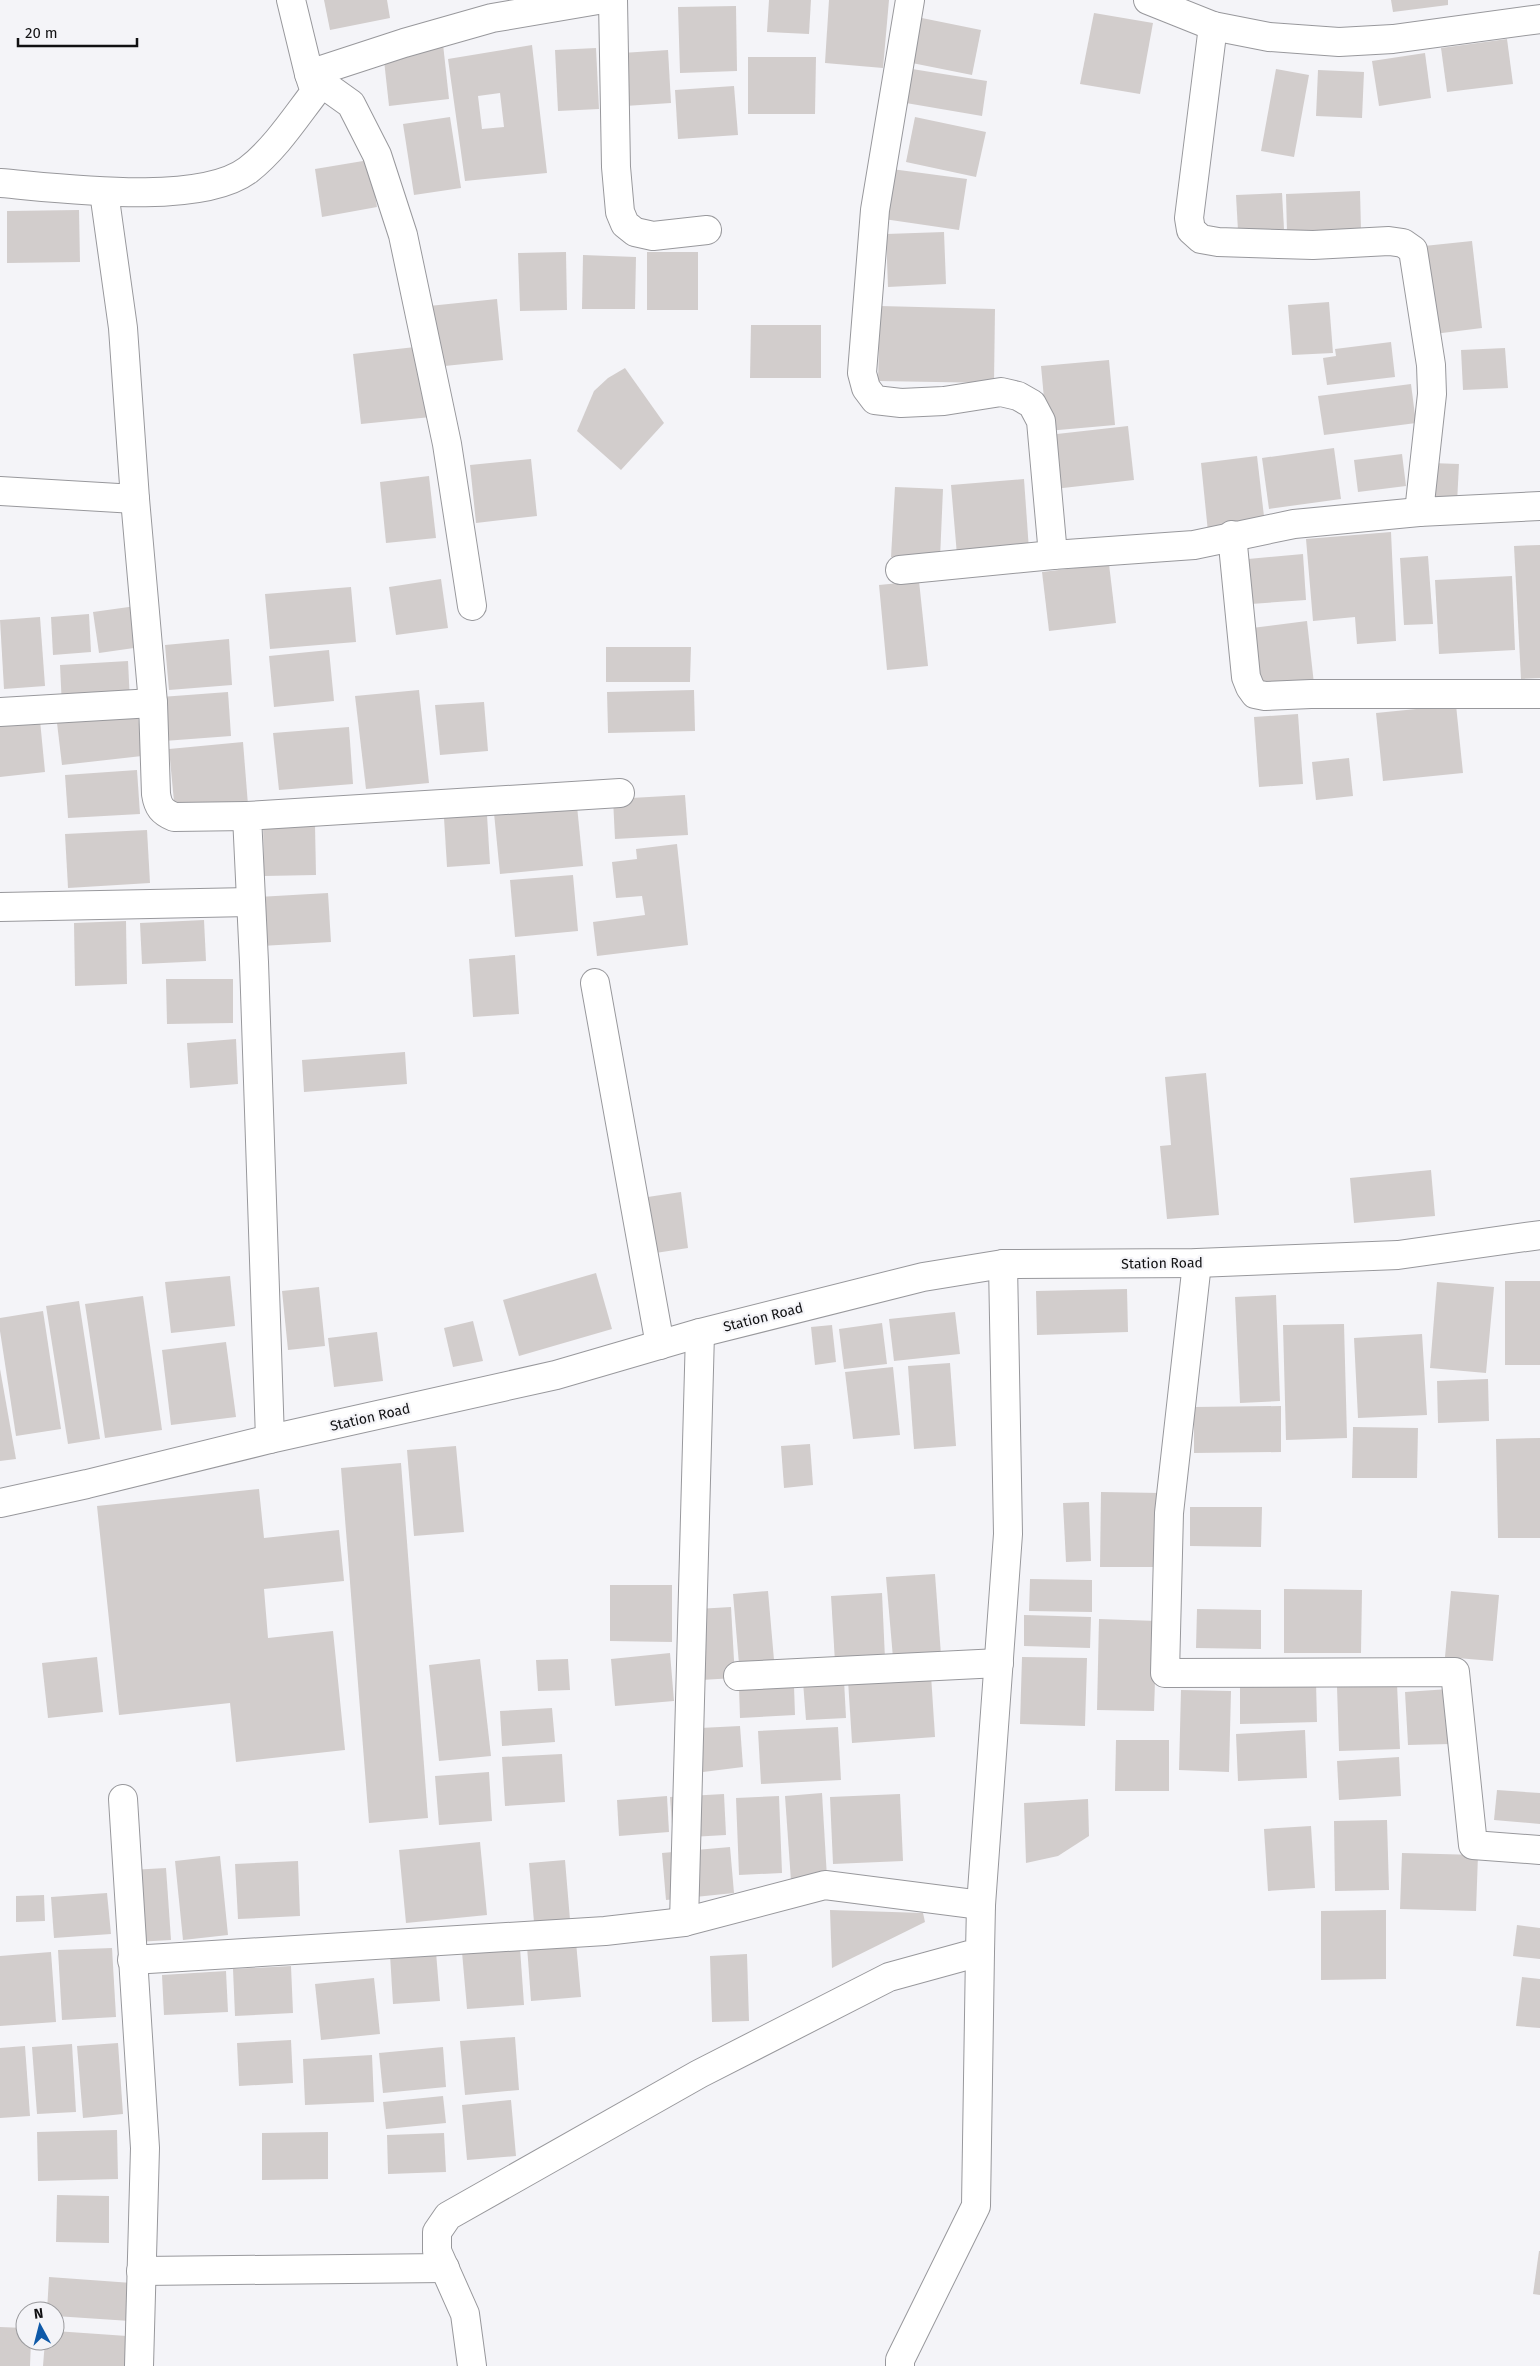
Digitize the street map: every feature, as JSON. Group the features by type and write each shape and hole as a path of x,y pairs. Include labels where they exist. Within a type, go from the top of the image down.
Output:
{"street":[{"path":"0,183 104,192 212,186 247,171 267,153 315,92 308,74 290,0"},
{"path":"308,74 404,43 492,18 598,0"},
{"path":"613,0 616,167 620,212 625,224 634,232 653,236 707,230"},
{"path":"910,0 874,220 862,373 866,388 874,400 901,403 944,401 1001,392 1018,396 1032,404 1040,421 1053,555"},
{"path":"1148,0 1213,26 1269,37 1339,42 1393,39 1540,19"},
{"path":"1213,26 1189,218 1191,230 1201,239 1218,242 1313,245 1389,241 1403,243 1413,250 1431,365 1432,394 1418,512"},
{"path":"308,74 351,104 377,155 403,235 447,444 472,606"},
{"path":"104,192 123,328 135,499 153,703 158,806 165,813 174,817 247,816 620,793"},
{"path":"0,491 135,499"},
{"path":"900,570 1053,555 1194,545 1232,535 1294,524 1418,512 1540,506"},
{"path":"1232,535 1246,677 1255,694 1265,696 1311,694 1540,694"},
{"path":"0,712 153,703"},
{"path":"247,816 260,1109 270,1440"},
{"path":"0,907 250,902"},
{"path":"595,983 660,1345"},
{"name":"Station Road","path":"0,1503 556,1375 700,1333 923,1277 1003,1264 1197,1263 1398,1255 1540,1235"},
{"path":"1197,1263 1169,1513 1165,1673 1455,1672 1473,1845 1540,1850"},
{"path":"900,2366 900,2360 976,2206 981,1905 1008,1534 1003,1264"},
{"path":"684,1922 700,1333"},
{"path":"738,1676 999,1663"},
{"path":"123,1799 145,2148 140,2366"},
{"path":"132,1960 605,1931 684,1922 825,1885 981,1905"},
{"path":"472,2366 465,2314 437,2252 437,2232 448,2216 698,2074 889,1977 980,1952"},
{"path":"142,2271 445,2268"}],"building":[{"path":"324,0 387,0 390,18 330,30"},
{"path":"769,0 811,0 809,34 767,32"},
{"path":"829,0 889,0 883,68 825,63"},
{"path":"1391,0 1448,0 1448,5 1393,12"},
{"path":"736,6 737,71 680,73 678,7"},
{"path":"1094,13 1153,23 1140,94 1080,84"},
{"path":"912,16 981,30 972,75 902,61"},
{"path":"1507,39 1513,84 1447,92 1441,48"},
{"path":"443,44 449,99 389,106 383,51"},
{"path":"532,45 547,173 465,181 448,59","holes":["500,93 504,127 482,129 478,96"]},
{"path":"596,48 599,109 558,111 555,50"},
{"path":"668,50 671,103 625,106 622,53"},
{"path":"1425,53 1431,98 1379,106 1372,61"},
{"path":"748,57 816,57 815,114 748,114"},
{"path":"912,69 987,81 982,116 906,103"},
{"path":"1276,69 1309,75 1294,157 1261,151"},
{"path":"1318,70 1364,72 1362,118 1316,116"},
{"path":"734,86 738,135 678,139 675,90"},
{"path":"450,117 461,188 414,195 403,124"},
{"path":"915,117 986,132 976,177 906,162"},
{"path":"369,160 377,207 322,217 315,169"},
{"path":"884,168 967,179 959,230 877,218"},
{"path":"1360,191 1361,230 1287,233 1286,194"},
{"path":"1282,193 1284,229 1238,231 1236,195"},
{"path":"79,210 80,262 7,263 7,211"},
{"path":"944,232 946,284 888,287 886,234"},
{"path":"1472,241 1482,328 1434,334 1424,246"},
{"path":"566,252 567,310 520,311 518,253"},
{"path":"647,252 698,252 698,310 647,310"},
{"path":"583,255 636,257 635,309 582,309"},
{"path":"497,299 503,360 435,367 429,306"},
{"path":"1329,302 1333,353 1292,355 1288,305"},
{"path":"880,306 995,309 994,383 878,381"},
{"path":"751,325 821,325 821,378 750,378"},
{"path":"1391,342 1395,377 1327,385 1323,358 1336,356 1335,349"},
{"path":"424,346 431,417 361,424 353,354"},
{"path":"1505,348 1508,388 1463,390 1461,350"},
{"path":"1109,360 1115,425 1047,431 1041,366"},
{"path":"625,368 664,423 621,470 577,431 594,391 608,378"},
{"path":"1411,384 1416,423 1324,435 1318,396"},
{"path":"1128,426 1134,480 1054,489 1048,435"},
{"path":"1334,448 1341,499 1269,509 1262,458"},
{"path":"1402,454 1406,486 1358,492 1354,460"},
{"path":"1257,456 1265,525 1208,532 1201,463"},
{"path":"531,459 537,516 476,523 470,465"},
{"path":"1431,463 1459,464 1457,503 1429,501"},
{"path":"429,476 436,538 386,543 380,482"},
{"path":"1024,479 1029,550 957,555 951,485"},
{"path":"895,487 943,489 940,559 891,557"},
{"path":"1391,532 1396,641 1357,644 1355,617 1313,621 1306,539"},
{"path":"1540,545 1540,678 1521,679 1514,546"},
{"path":"1303,554 1306,600 1251,604 1248,559"},
{"path":"1428,556 1433,624 1404,625 1400,558"},
{"path":"1109,564 1116,623 1049,631 1042,572"},
{"path":"1512,576 1515,650 1439,654 1435,580"},
{"path":"441,579 448,628 396,635 389,587"},
{"path":"919,581 928,666 887,670 879,585"},
{"path":"351,587 356,642 270,649 265,594"},
{"path":"136,606 141,647 99,653 93,612"},
{"path":"89,614 91,652 53,655 51,617"},
{"path":"40,617 45,686 4,689 0,620"},
{"path":"1307,621 1314,684 1259,691 1252,628"},
{"path":"229,639 232,685 169,690 165,645"},
{"path":"606,647 691,647 690,682 606,682"},
{"path":"329,650 334,701 274,707 269,656"},
{"path":"128,661 130,702 62,707 60,665"},
{"path":"419,690 429,783 366,789 355,696"},
{"path":"694,690 695,731 608,733 607,692"},
{"path":"228,692 231,736 164,741 161,697"},
{"path":"484,702 488,751 440,755 435,705"},
{"path":"1456,705 1463,773 1383,781 1376,713"},
{"path":"39,710 45,772 0,777 0,714"},
{"path":"138,714 142,756 62,765 57,723"},
{"path":"1298,714 1303,784 1259,787 1254,717"},
{"path":"349,727 353,784 279,790 273,733"},
{"path":"243,742 248,805 175,812 169,749"},
{"path":"1349,758 1353,796 1316,800 1312,762"},
{"path":"137,770 140,814 68,818 65,775"},
{"path":"685,795 688,835 615,839 613,799"},
{"path":"577,806 583,866 500,874 494,813"},
{"path":"487,815 490,864 447,867 444,818"},
{"path":"315,825 316,875 264,876 263,826"},
{"path":"147,830 150,883 68,888 65,834"},
{"path":"677,844 688,945 597,956 593,922 645,915 642,896 616,898 612,862 637,859 636,849"},
{"path":"573,875 578,931 515,937 510,880"},
{"path":"328,893 331,942 261,946 258,897"},
{"path":"204,920 206,961 142,964 140,923"},
{"path":"126,921 127,984 75,986 74,923"},
{"path":"515,955 519,1014 473,1017 469,959"},
{"path":"166,979 233,979 233,1023 167,1024"},
{"path":"236,1039 238,1084 190,1088 187,1043"},
{"path":"405,1052 407,1084 304,1092 302,1060"},
{"path":"1206,1073 1219,1215 1167,1219 1160,1146 1171,1145 1165,1077"},
{"path":"1431,1170 1435,1216 1354,1223 1350,1178"},
{"path":"681,1192 688,1248 649,1254 641,1198"},
{"path":"596,1273 612,1329 519,1356 503,1300"},
{"path":"230,1276 235,1326 171,1333 165,1282"},
{"path":"1505,1281 1540,1281 1540,1365 1505,1365"},
{"path":"1437,1282 1494,1287 1486,1373 1430,1368"},
{"path":"319,1287 325,1346 288,1350 282,1291"},
{"path":"1127,1289 1128,1332 1037,1335 1036,1291"},
{"path":"1276,1295 1280,1401 1240,1403 1235,1297"},
{"path":"143,1296 162,1430 105,1438 85,1304"},
{"path":"79,1301 100,1439 68,1444 46,1306"},
{"path":"43,1311 61,1429 16,1436 0,1331 0,1318"},
{"path":"955,1312 960,1354 894,1361 889,1319"},
{"path":"473,1321 483,1361 453,1367 444,1328"},
{"path":"882,1323 887,1364 844,1369 839,1329"},
{"path":"1344,1324 1347,1438 1286,1440 1283,1325"},
{"path":"832,1325 836,1362 815,1365 811,1327"},
{"path":"377,1332 383,1381 334,1387 328,1338"},
{"path":"1422,1334 1427,1415 1358,1418 1354,1338"},
{"path":"226,1342 236,1417 171,1425 162,1350"},
{"path":"950,1363 956,1446 914,1449 908,1366"},
{"path":"893,1367 900,1435 853,1439 845,1372"},
{"path":"0,1369 16,1459 0,1461"},
{"path":"1488,1379 1489,1421 1438,1423 1437,1381"},
{"path":"1281,1406 1281,1452 1194,1453 1194,1407"},
{"path":"1353,1427 1418,1428 1417,1478 1352,1478"},
{"path":"1540,1438 1540,1538 1498,1538 1496,1439"},
{"path":"810,1444 813,1485 784,1488 781,1446"},
{"path":"456,1446 464,1532 414,1536 407,1450"},
{"path":"401,1463 428,1818 369,1823 341,1468"},
{"path":"259,1489 264,1538 339,1530 344,1581 264,1589 268,1638 333,1631 345,1750 236,1762 230,1703 119,1715 97,1506"},
{"path":"1101,1492 1161,1493 1160,1567 1100,1567"},
{"path":"1089,1502 1091,1561 1066,1562 1063,1503"},
{"path":"1190,1507 1262,1507 1261,1547 1190,1546"},
{"path":"935,1574 941,1655 893,1658 886,1577"},
{"path":"1030,1579 1092,1580 1092,1612 1029,1611"},
{"path":"610,1585 672,1585 672,1642 610,1641"},
{"path":"1284,1589 1362,1590 1361,1653 1284,1653"},
{"path":"768,1591 774,1660 739,1664 733,1594"},
{"path":"1451,1591 1499,1595 1493,1661 1445,1657"},
{"path":"882,1593 885,1659 835,1662 831,1596"},
{"path":"731,1607 735,1678 701,1680 697,1609"},
{"path":"1197,1609 1261,1610 1261,1649 1196,1648"},
{"path":"1024,1615 1091,1617 1090,1648 1024,1646"},
{"path":"1099,1619 1157,1621 1154,1711 1097,1710"},
{"path":"670,1653 674,1701 615,1706 611,1659"},
{"path":"97,1657 103,1712 48,1718 42,1663"},
{"path":"1022,1657 1087,1658 1085,1726 1020,1724"},
{"path":"480,1659 491,1756 439,1761 429,1665"},
{"path":"568,1659 570,1690 538,1691 536,1660"},
{"path":"931,1675 935,1737 852,1743 848,1680"},
{"path":"844,1680 846,1718 806,1720 803,1682"},
{"path":"1316,1681 1317,1722 1240,1724 1240,1682"},
{"path":"1397,1684 1400,1749 1339,1751 1337,1686"},
{"path":"794,1686 795,1715 740,1718 739,1688"},
{"path":"1449,1689 1451,1744 1408,1745 1405,1692"},
{"path":"1181,1690 1231,1691 1229,1772 1179,1770"},
{"path":"552,1708 555,1742 502,1746 500,1711"},
{"path":"740,1726 743,1767 703,1772 700,1728"},
{"path":"838,1727 841,1780 761,1784 758,1731"},
{"path":"1305,1730 1307,1778 1238,1781 1236,1734"},
{"path":"1116,1740 1169,1740 1169,1791 1115,1791"},
{"path":"562,1754 565,1802 505,1806 502,1757"},
{"path":"1399,1757 1401,1796 1339,1800 1337,1761"},
{"path":"489,1772 492,1821 439,1825 435,1776"},
{"path":"1497,1790 1540,1793 1540,1824 1494,1820"},
{"path":"822,1793 827,1878 791,1881 785,1796"},
{"path":"724,1794 726,1835 673,1838 670,1797"},
{"path":"900,1794 903,1861 833,1864 830,1797"},
{"path":"667,1796 669,1832 619,1836 617,1800"},
{"path":"779,1796 782,1873 739,1875 736,1798"},
{"path":"1088,1799 1089,1836 1058,1856 1026,1863 1024,1803"},
{"path":"1387,1820 1389,1890 1335,1891 1334,1821"},
{"path":"1311,1826 1315,1888 1268,1891 1264,1829"},
{"path":"480,1842 487,1915 406,1923 399,1850"},
{"path":"730,1847 734,1893 666,1900 662,1853"},
{"path":"1402,1853 1478,1855 1476,1911 1400,1909"},
{"path":"220,1856 228,1935 183,1940 175,1861"},
{"path":"565,1860 570,1920 534,1922 529,1863"},
{"path":"298,1861 300,1916 238,1919 235,1864"},
{"path":"166,1868 171,1940 136,1942 131,1870"},
{"path":"107,1893 111,1934 54,1938 51,1897"},
{"path":"44,1895 45,1921 16,1922 16,1896"},
{"path":"830,1910 923,1913 925,1922 832,1968"},
{"path":"1386,1910 1386,1979 1321,1980 1321,1911"},
{"path":"1517,1925 1540,1928 1540,1959 1513,1956"},
{"path":"576,1942 581,1997 531,2001 527,1946"},
{"path":"112,1948 116,2017 62,2020 58,1950"},
{"path":"520,1948 524,2005 467,2009 462,1952"},
{"path":"51,1952 56,2022 0,2026 0,1956"},
{"path":"436,1952 440,2001 393,2004 390,1955"},
{"path":"747,1954 749,2021 712,2022 710,1956"},
{"path":"291,1966 293,2013 235,2016 233,1969"},
{"path":"226,1971 228,2012 164,2015 162,1975"},
{"path":"1522,1977 1540,1979 1540,2028 1516,2026"},
{"path":"374,1978 380,2034 321,2040 315,1984"},
{"path":"515,2037 519,2090 465,2095 460,2041"},
{"path":"291,2040 293,2083 239,2086 237,2043"},
{"path":"118,2043 123,2114 83,2118 77,2046"},
{"path":"72,2044 76,2112 37,2114 32,2047"},
{"path":"25,2046 30,2116 0,2118 0,2048"},
{"path":"443,2047 446,2087 383,2093 379,2053"},
{"path":"372,2055 374,2102 305,2105 303,2059"},
{"path":"443,2096 446,2123 386,2129 383,2102"},
{"path":"511,2100 516,2156 467,2160 462,2105"},
{"path":"117,2130 118,2179 38,2181 37,2132"},
{"path":"328,2132 328,2179 262,2180 262,2133"},
{"path":"444,2133 446,2172 388,2174 387,2135"},
{"path":"57,2195 109,2196 109,2243 56,2242"},
{"path":"1540,2251 1540,2295 1533,2294"},
{"path":"49,2277 132,2283 130,2321 65,2317 65,2301 48,2301"},
{"path":"0,2327 15,2328 15,2351 31,2351 30,2366 0,2366"},
{"path":"65,2332 127,2336 125,2366 43,2366 44,2351 65,2351"}]}
